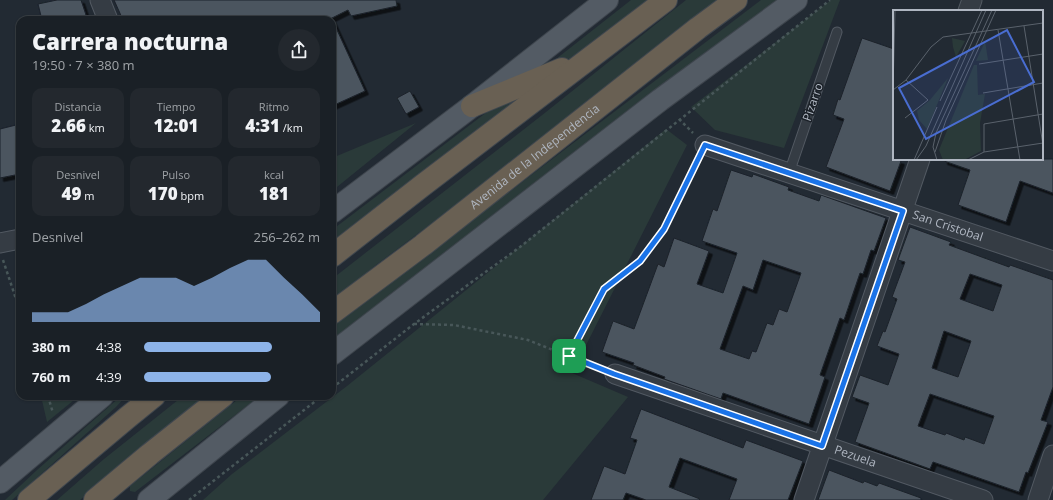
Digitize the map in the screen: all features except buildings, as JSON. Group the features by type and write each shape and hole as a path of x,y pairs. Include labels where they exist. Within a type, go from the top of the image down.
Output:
{"highway":[{"path":"336,253 666,0"},
{"name":"Avenida de la Independencia","path":"336,310 422,245 641,72 736,0"},
{"path":"472,106 589,58"},
{"path":"128,417 142,400"},
{"path":"30,500 149,400"},
{"path":"95,500 218,400"}],"main road":[{"path":"336,209 472,106 607,0"},
{"path":"336,351 660,100 796,0"},
{"path":"0,482 97,400"},
{"path":"149,500 273,400"}],"street":[{"path":"100,0 106,16"},
{"path":"968,10 972,0"},
{"name":"San Cristobal","path":"705,145 1053,261"},
{"path":"804,500 920,160"},
{"path":"1,250 16,241"},
{"name":"Pezuela","path":"614,374 983,500"},
{"path":"1038,500 1053,455"}],"lane":[{"name":"Pizarro","path":"789,173 837,32"}],"path":[{"path":"336,385 414,324 520,247 830,0"},
{"path":"569,356 604,289 640,261 664,229 705,145"},
{"path":"1,250 16,299"},
{"path":"414,324 454,325 528,340 614,374"},
{"path":"189,500 317,400"}],"shaded area":[{"path":"631,0 649,0 336,238 336,227 542,70"},
{"path":"686,0 724,0 531,149 376,265 336,299 336,276 546,112"},
{"path":"761,0 783,0 336,339 336,324"},
{"path":"831,0 840,0 784,148 715,130 691,107"},
{"path":"416,123 336,188 336,156"},
{"path":"666,129 687,145 572,373 628,397 543,500 203,500 232,474 329,400 336,400 336,394"},
{"path":"42,400 74,400 47,422"},
{"path":"116,400 122,400 12,500 5,500"},
{"path":"178,400 201,400 80,500 57,500 104,459"},
{"path":"237,400 255,400 135,492 130,491 130,486"}],"route":[{"path":"705,145 903,211 822,446 614,374 569,356 604,289 640,261 664,229 705,145"}]}
